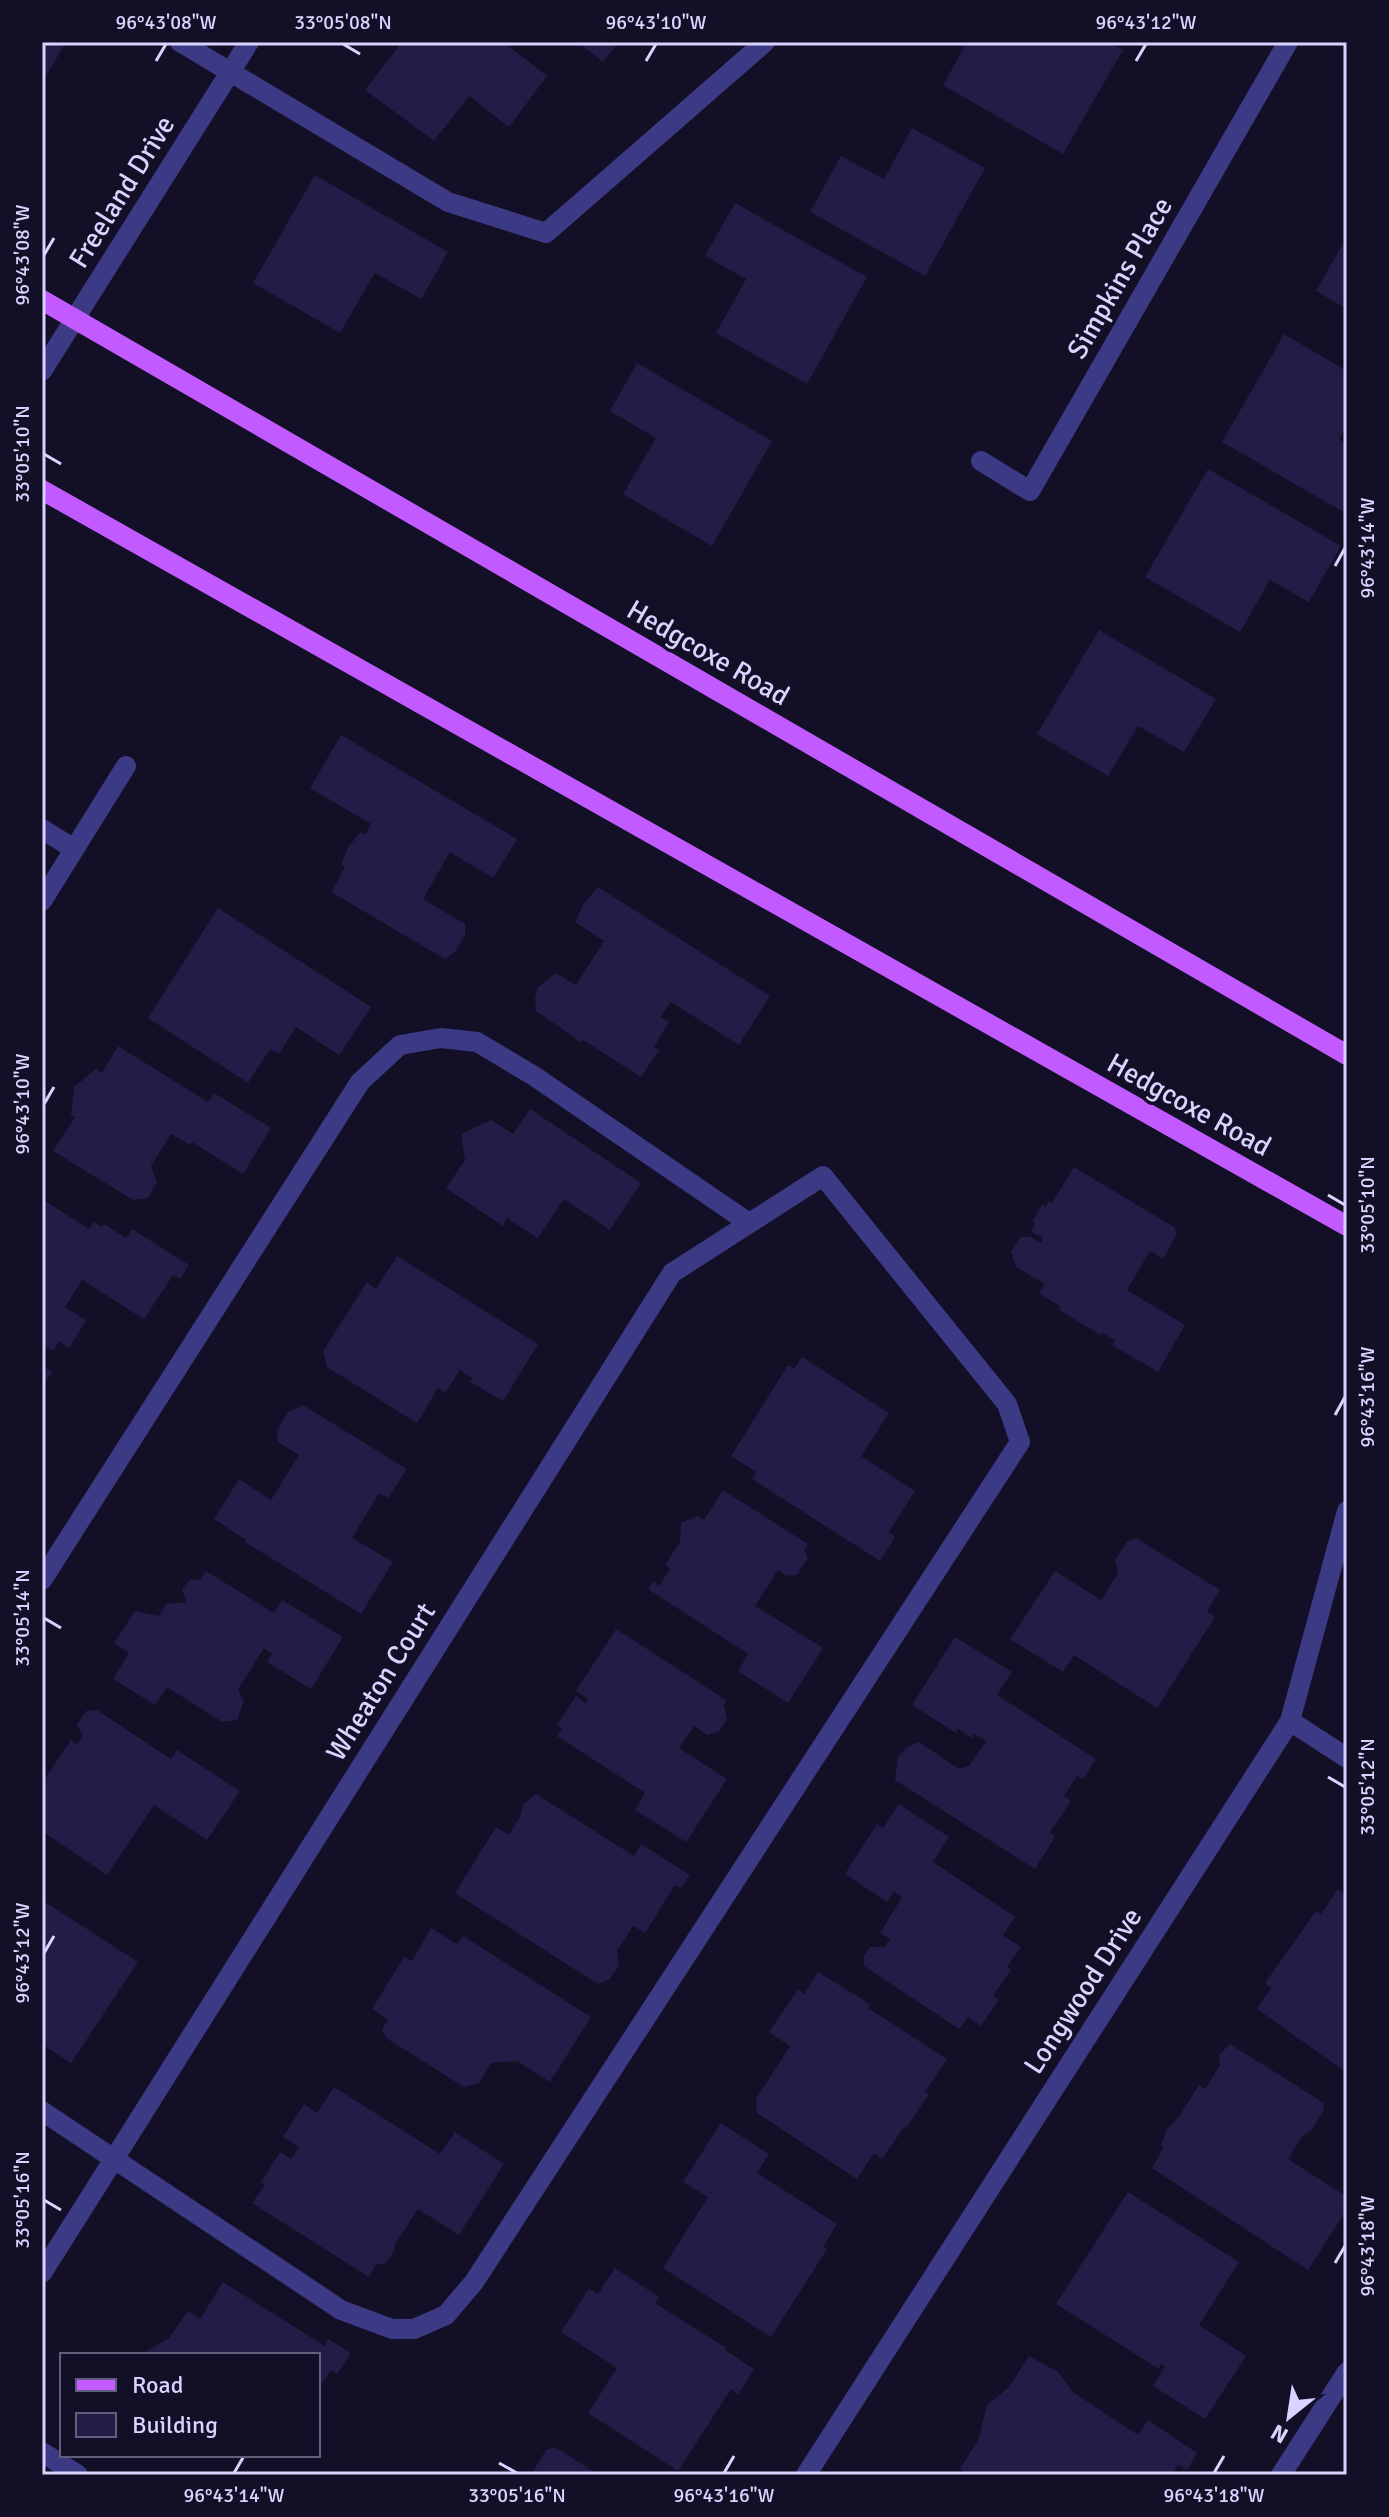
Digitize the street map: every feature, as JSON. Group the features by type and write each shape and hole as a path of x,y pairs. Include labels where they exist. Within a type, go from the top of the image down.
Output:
{"main road":[{"name":"Hedgcoxe Road","path":"42,300 1347,1055"},
{"name":"Hedgcoxe Road","path":"42,490 1347,1226"}],"street":[{"path":"180,42 448,202 546,233 765,42"},
{"name":"Freeland Drive","path":"42,371 249,42"},
{"name":"Simpkins Place","path":"981,461 1030,491 1288,42"},
{"path":"42,901 126,766"},
{"path":"42,829 74,849"},
{"path":"42,1580 360,1082 400,1045 441,1038 477,1042 534,1076 749,1223"},
{"name":"Wheaton Court","path":"42,2273 672,1273 823,1176 1007,1404 1020,1442 474,2282 446,2315 414,2329 392,2329 341,2310 114,2159"},
{"name":"Longwood Drive","path":"806,2475 1290,1721 1347,1511"},
{"path":"1290,1721 1347,1758"},
{"path":"42,2111 114,2159"},
{"path":"1281,2475 1347,2372"},
{"path":"42,2452 78,2475"}],"building":[{"path":"42,42 66,42 42,83"},
{"path":"402,42 503,42 547,76 509,127 469,96 434,141 365,90"},
{"path":"577,42 619,42 603,62"},
{"path":"967,42 1108,42 1123,50 1063,154 943,85"},
{"path":"912,128 985,168 925,276 810,212 841,156 884,179"},
{"path":"315,175 448,252 421,299 375,273 340,333 253,283"},
{"path":"735,203 867,277 807,384 716,333 746,279 705,256"},
{"path":"1347,237 1347,309 1316,291"},
{"path":"1284,334 1347,371 1347,425 1339,439 1347,444 1347,514 1222,442"},
{"path":"637,363 772,441 712,546 623,494 656,438 610,411"},
{"path":"1208,469 1341,546 1309,602 1270,580 1240,632 1145,577"},
{"path":"1099,630 1216,699 1184,752 1138,726 1108,776 1037,734"},
{"path":"341,735 517,839 493,878 450,852 423,899 465,924 465,935 456,951 445,959 331,892 345,867 341,865 348,847 361,832 365,835 371,824 310,788"},
{"path":"598,887 770,996 739,1045 671,1002 660,1017 669,1022 654,1047 659,1050 641,1077 536,1011 538,987 556,973 576,985 604,941 575,922 584,903"},
{"path":"218,908 371,1007 339,1055 296,1027 279,1054 270,1049 248,1083 148,1018"},
{"path":"118,1046 208,1102 214,1093 271,1128 243,1174 192,1142 190,1145 171,1134 151,1166 157,1182 148,1198 133,1200 53,1151 75,1117 71,1115 74,1087 96,1069 102,1073"},
{"path":"530,1109 641,1183 610,1230 564,1199 538,1238 507,1218 503,1226 446,1188 465,1160 461,1134 491,1120 513,1134"},
{"path":"1074,1167 1174,1227 1177,1234 1163,1259 1150,1251 1127,1290 1185,1325 1158,1372 1112,1345 1115,1340 1059,1310 1061,1307 1039,1293 1045,1284 1016,1267 1011,1252 1020,1237 1031,1237 1041,1243 1043,1238 1031,1231 1035,1224 1033,1221 1042,1205 1046,1207 1049,1201 1052,1203"},
{"path":"42,1199 89,1229 93,1222 102,1227 104,1224 126,1238 132,1229 189,1265 180,1279 173,1275 144,1319 82,1280 65,1307 86,1320 69,1348 59,1341 53,1351 42,1345"},
{"path":"397,1256 538,1344 503,1401 470,1382 473,1379 460,1370 445,1393 438,1388 417,1423 327,1367 323,1351 367,1282 376,1289"},
{"path":"802,1357 889,1413 861,1456 915,1491 889,1532 895,1537 880,1561 752,1479 756,1472 731,1456 788,1365 794,1369"},
{"path":"42,1366 52,1372 42,1387"},
{"path":"303,1405 407,1469 388,1498 379,1493 352,1538 393,1562 361,1614 245,1542 214,1519 239,1479 271,1500 299,1455 278,1442 277,1430 288,1412"},
{"path":"723,1490 808,1544 804,1550 808,1558 797,1575 787,1576 778,1570 755,1606 823,1648 788,1703 738,1671 748,1654 648,1589 653,1581 659,1586 670,1569 665,1565 680,1542 681,1523 697,1516 704,1520"},
{"path":"1136,1538 1220,1590 1207,1611 1215,1617 1157,1708 1074,1655 1063,1672 1010,1639 1055,1571 1101,1600 1118,1573 1115,1560 1127,1542"},
{"path":"206,1571 274,1613 282,1600 343,1637 311,1689 267,1662 272,1654 264,1648 238,1690 244,1701 237,1720 222,1722 167,1687 155,1705 113,1679 129,1653 114,1643 135,1611 159,1616 166,1604 186,1602 182,1589 190,1579 200,1580"},
{"path":"616,1629 726,1700 727,1719 718,1732 708,1735 694,1726 679,1748 727,1779 686,1842 635,1810 645,1793 557,1736 562,1729 557,1725 576,1696 585,1703 588,1699 576,1691"},
{"path":"955,1637 1012,1672 997,1695 1096,1759 1083,1779 1077,1776 1064,1796 1071,1801 1050,1832 1055,1837 1035,1869 895,1780 898,1757 906,1748 919,1742 959,1769 969,1766 986,1741 974,1734 972,1738 958,1729 956,1733 912,1705"},
{"path":"97,1710 171,1759 177,1750 240,1791 207,1840 154,1805 107,1875 42,1831 42,1783 71,1740 77,1745 83,1736 77,1725 86,1711"},
{"path":"536,1794 634,1856 641,1844 690,1875 681,1888 675,1885 645,1933 633,1926 617,1951 619,1965 610,1979 598,1984 455,1893 496,1827 509,1835 520,1817 523,1804"},
{"path":"899,1804 949,1837 933,1862 1015,1917 1003,1935 1021,1947 1007,1967 1011,1970 993,1996 999,1999 981,2026 968,2017 959,2029 864,1966 864,1955 870,1947 885,1947 890,1939 880,1933 902,1897 894,1891 887,1902 845,1874 877,1824 883,1828"},
{"path":"1338,1889 1347,1895 1347,2073 1257,2009 1271,1988 1265,1983 1316,1911 1321,1914"},
{"path":"42,1900 138,1962 71,2063 42,2044"},
{"path":"431,1928 457,1944 463,1936 591,2017 550,2082 517,2061 491,2063 479,2083 464,2087 386,2038 382,2029 388,2020 372,2009 404,1957 412,1961"},
{"path":"818,1972 870,2004 868,2008 947,2059 925,2092 929,2094 906,2128 882,2159 874,2153 857,2179 757,2113 756,2099 790,2046 769,2032 798,1989 804,1994"},
{"path":"1230,2044 1324,2103 1323,2112 1311,2131 1302,2136 1288,2159 1347,2197 1347,2209 1308,2270 1152,2168 1164,2147 1161,2145 1167,2129 1178,2118 1199,2085 1205,2089 1220,2065 1219,2055"},
{"path":"334,2087 440,2154 455,2132 504,2164 459,2235 418,2209 386,2263 376,2265 369,2277 252,2203 265,2185 261,2182 280,2152 291,2159 299,2147 283,2137 304,2104 317,2113"},
{"path":"721,2123 769,2154 757,2173 837,2224 823,2247 827,2249 771,2337 663,2268 708,2197 683,2182"},
{"path":"1128,2192 1239,2262 1199,2325 1246,2356 1205,2419 1153,2386 1165,2366 1161,2364 1159,2369 1056,2304"},
{"path":"615,2268 659,2297 655,2303 754,2369 738,2395 731,2389 678,2471 588,2413 617,2368 561,2332 589,2289 598,2294"},
{"path":"223,2282 325,2346 328,2339 351,2353 337,2374 331,2370 320,2387 320,2353 145,2353 169,2338 188,2311 200,2319"},
{"path":"1029,2356 1058,2372 1073,2392 1138,2435 1148,2420 1197,2453 1187,2470 1178,2465 1172,2475 969,2475 960,2469 978,2440 987,2405 1009,2387"},
{"path":"555,2447 599,2475 533,2475 546,2450"}]}
